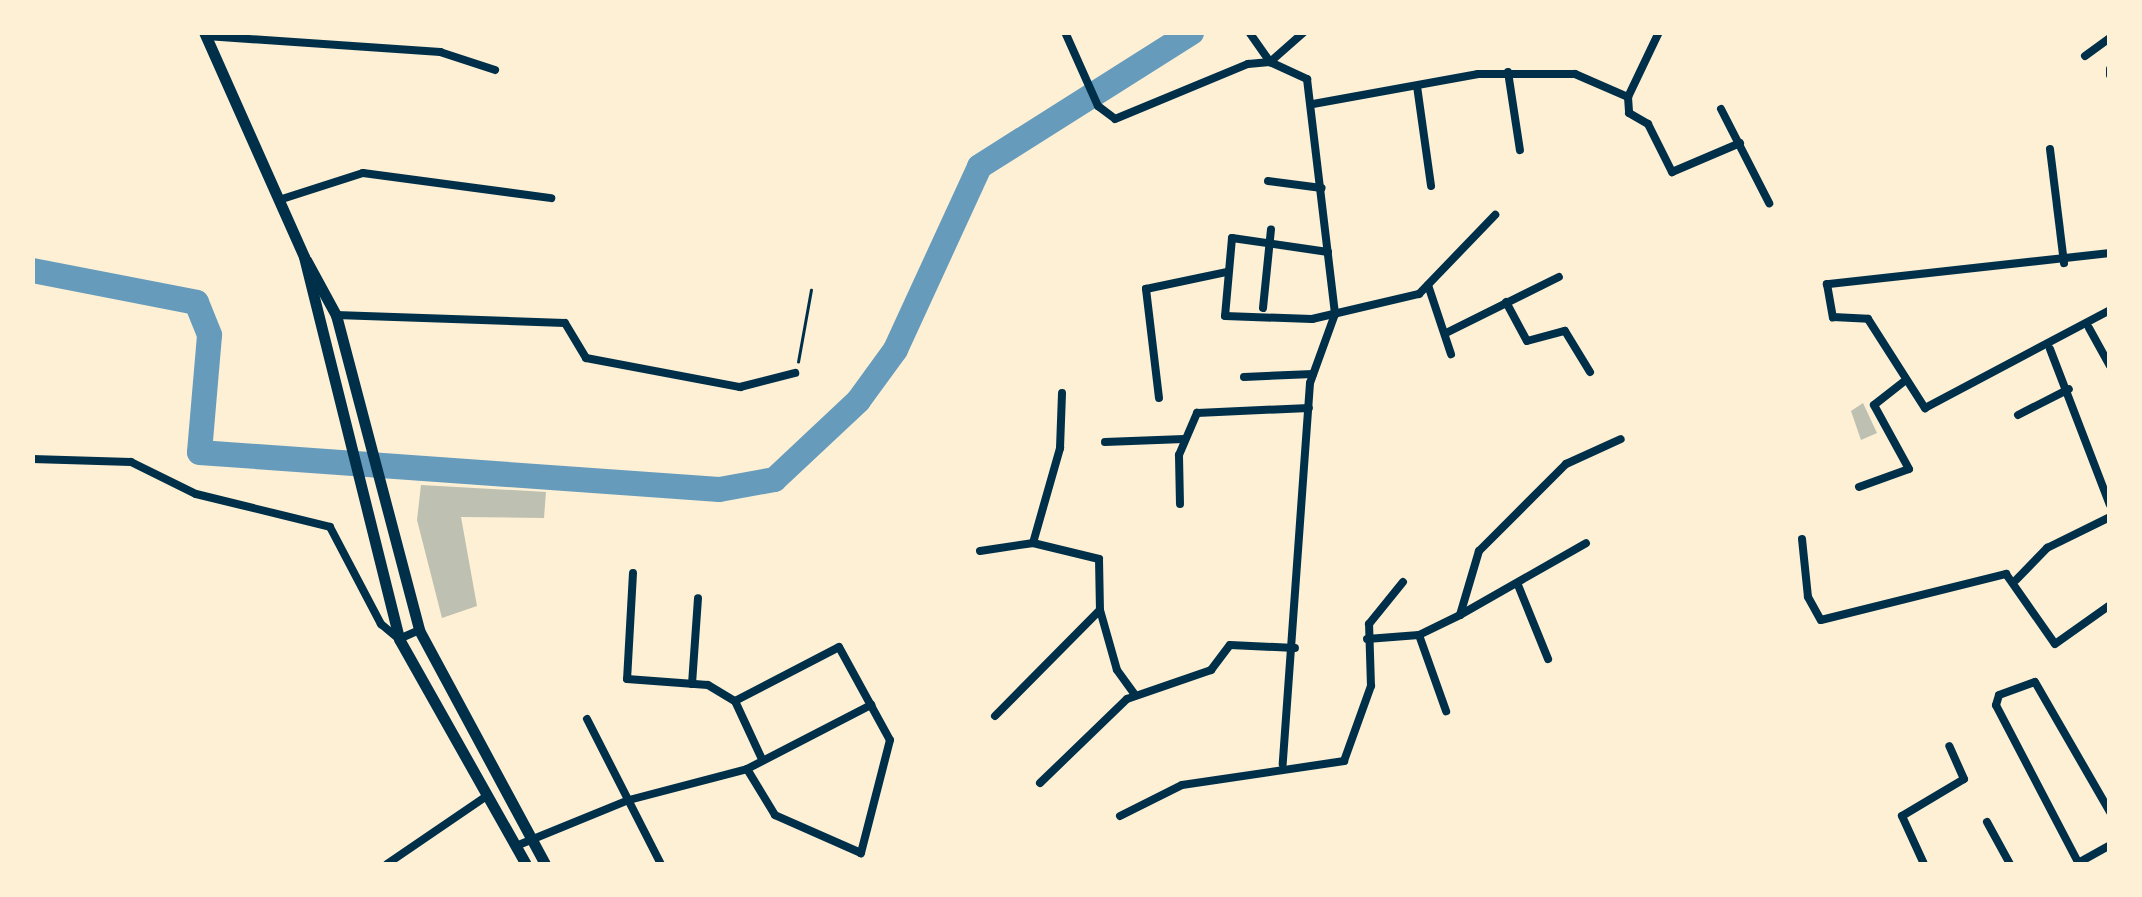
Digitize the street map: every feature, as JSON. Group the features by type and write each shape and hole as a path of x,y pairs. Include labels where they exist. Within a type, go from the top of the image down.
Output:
{"main road":[{"path":"205,34 282,199 304,257 336,314 419,630 545,864"},
{"path":"304,257 314,321 399,639 526,864"},
{"path":"314,321 336,314"}],"street":[{"path":"1065,32 1074,65 1098,106 1116,119 1270,62 1304,32"},
{"path":"1250,32 1270,62 1301,72 1313,104 1335,314 1313,374 1308,408 1295,648 1283,764"},
{"path":"1641,32 1648,40"},
{"path":"1660,32 1648,40 1628,96 1629,114 1648,124 1672,172 1740,143"},
{"path":"205,34 440,52 495,70"},
{"path":"2085,56 2110,38"},
{"path":"1313,104 1508,72 1575,74 1628,96"},
{"path":"1508,72 1520,150"},
{"path":"1417,86 1431,186"},
{"path":"1721,109 1769,204"},
{"path":"2050,149 2064,263"},
{"path":"282,199 363,173 551,198"},
{"path":"1268,182 1322,188"},
{"path":"1328,252 1232,238 1227,272 1228,318 1335,314 1428,285 1495,215"},
{"path":"1263,308 1270,229"},
{"path":"2110,253 2064,263 1831,278 1832,316 1868,319 1911,395 1936,406 2089,328 2110,310"},
{"path":"1159,398 1146,289 1227,272"},
{"path":"1446,334 1558,277"},
{"path":"1428,285 1450,354"},
{"path":"1506,302 1527,341 1565,331 1590,372"},
{"path":"336,314 565,323 586,358 740,387 795,373"},
{"path":"2089,328 2110,366"},
{"path":"2050,348 2069,389 2110,505"},
{"path":"1244,377 1313,374"},
{"path":"1859,487 1909,469 1874,405 1903,382"},
{"path":"2018,414 2069,389"},
{"path":"1033,543 1060,448 1062,393"},
{"path":"1180,504 1184,439 1210,408 1308,408"},
{"path":"1105,442 1184,439"},
{"path":"1460,615 1479,551 1566,464 1621,440"},
{"path":"32,459 131,462 196,494 330,527 381,624 399,639 419,630"},
{"path":"2016,580 2047,548 2110,516"},
{"path":"1802,539 1808,597 1821,620 1980,576 2016,580"},
{"path":"980,551 1033,543 1099,559 1100,610 1117,670 1135,696"},
{"path":"1367,639 1419,635 1518,585 1586,543"},
{"path":"633,574 627,679 692,684 735,701 761,757"},
{"path":"2016,580 2046,643 2063,644 2110,604"},
{"path":"1120,816 1182,785 1283,764 1346,759 1371,686 1367,639 1403,582"},
{"path":"1518,585 1548,659"},
{"path":"692,684 698,598"},
{"path":"995,716 1100,610"},
{"path":"1419,635 1446,711"},
{"path":"1040,783 1135,696 1211,670 1230,645 1295,648"},
{"path":"735,701 839,647 890,740 862,854 776,815 747,769"},
{"path":"2110,812 2034,682 1996,700 2078,864 2110,845"},
{"path":"516,846 629,800 747,769 761,757 871,705"},
{"path":"587,718 661,864"},
{"path":"1924,864 1902,816 1964,779 1949,746"},
{"path":"387,864 488,796"},
{"path":"1987,822 2010,864"}],"path":[{"path":"795,373 811,290"}],"building":[{"path":"1863,403 1877,433 1861,440 1851,411"},
{"path":"421,485 546,492 544,518 461,517 477,606 442,618 417,520"}],"waterway":[{"path":"32,270 196,302 209,335 199,452 719,489 774,479 858,400 895,349 979,166 1191,32"}]}
